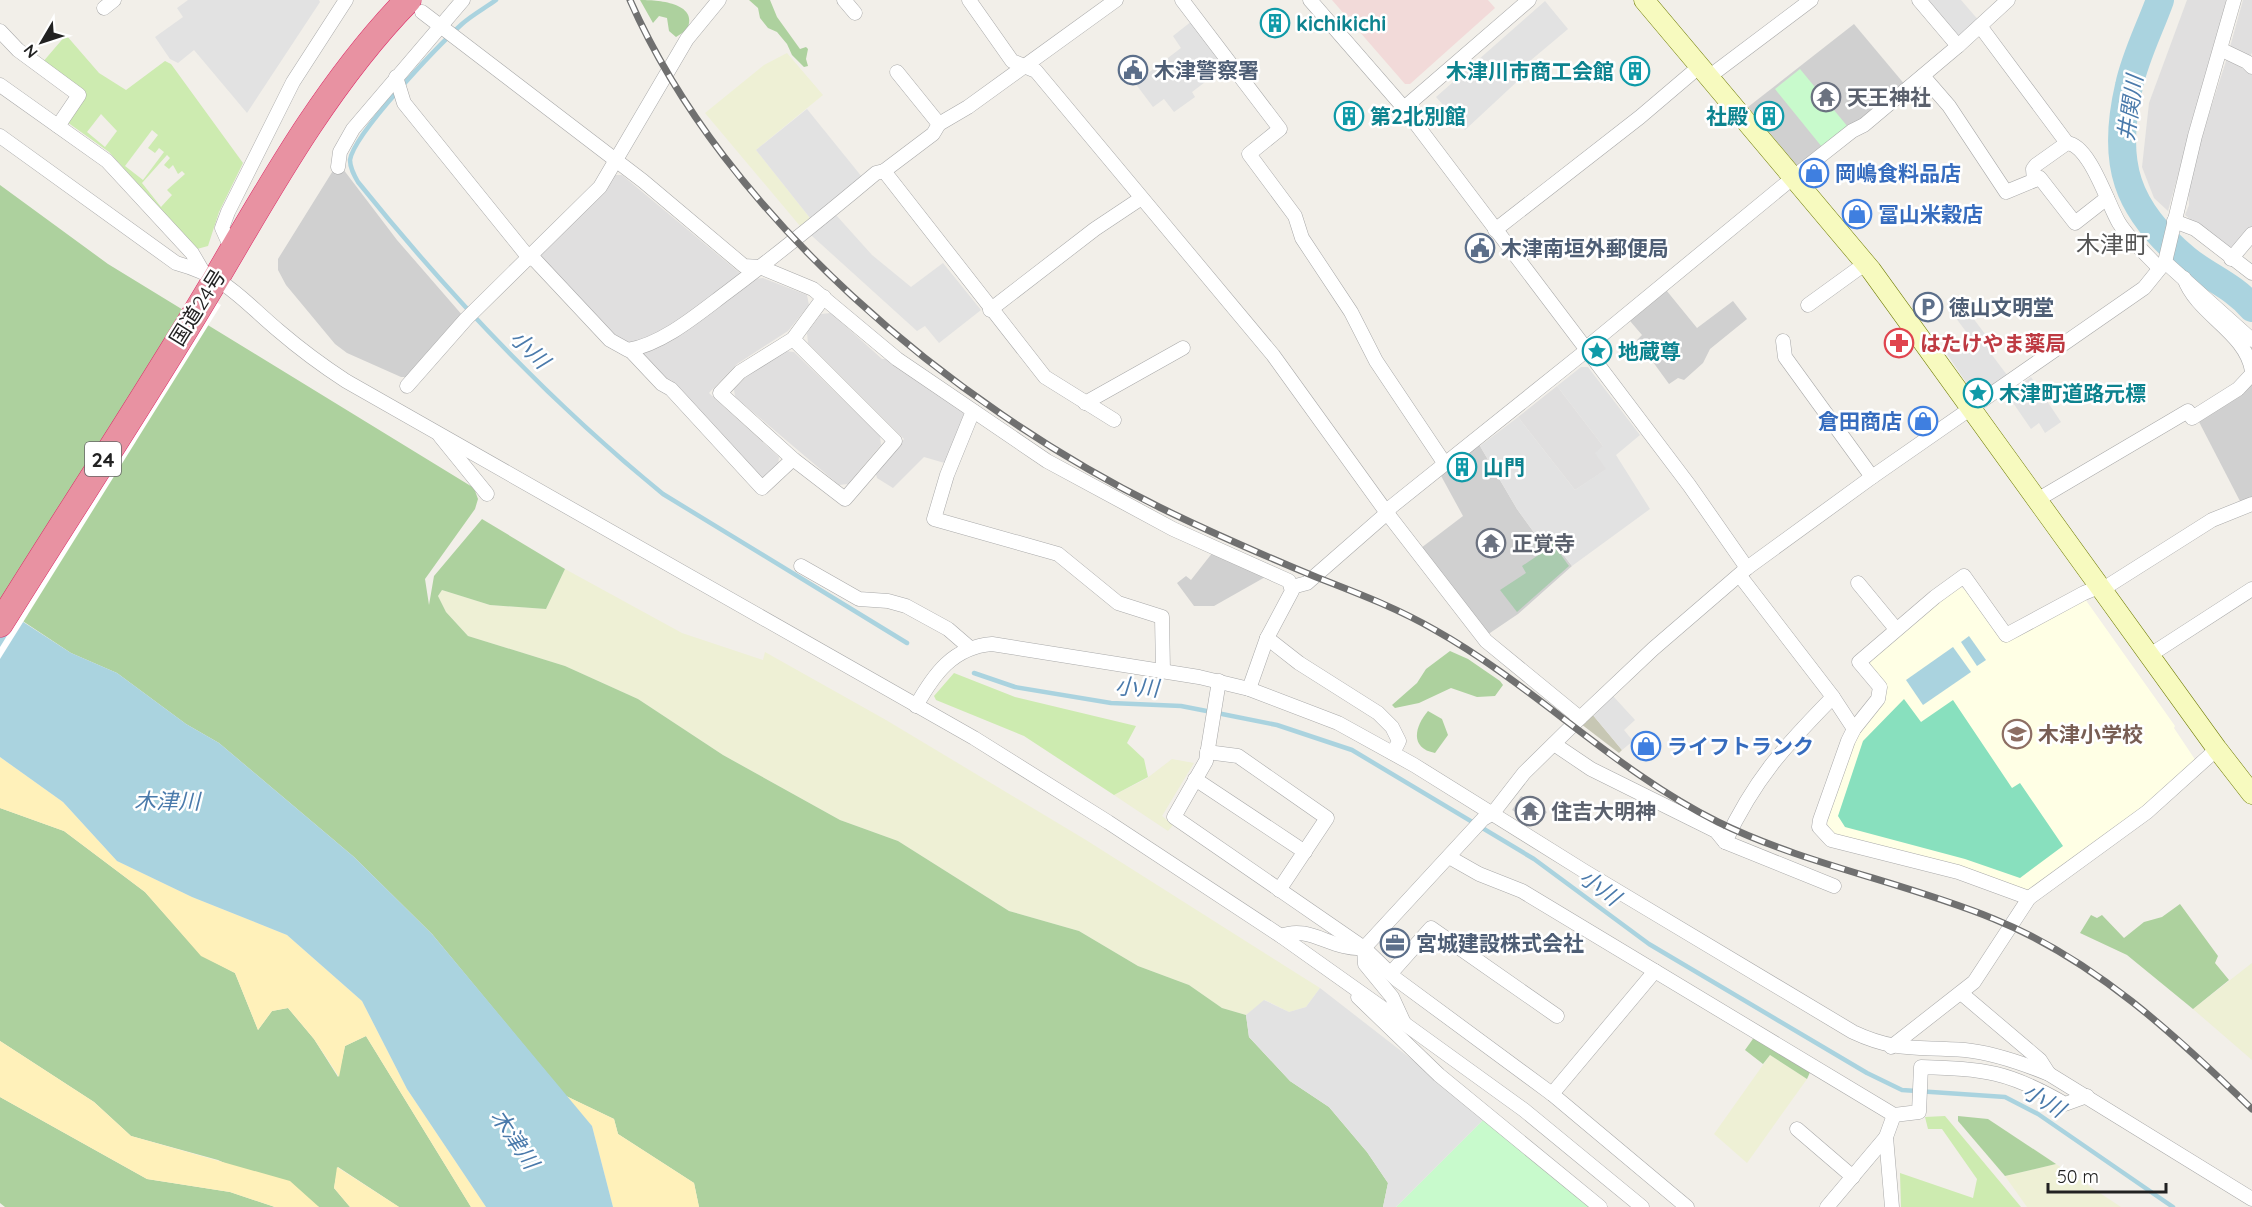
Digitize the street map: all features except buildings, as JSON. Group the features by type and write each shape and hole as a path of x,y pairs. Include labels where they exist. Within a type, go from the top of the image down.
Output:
{"highway":[{"name":"国道24号","path":"0,624 208,281 232,250 349,68 415,6"}],"street":[{"path":"232,250 222,228 228,212 292,82 346,0"},
{"path":"338,167 340,152 353,129 443,28 464,0"},
{"path":"406,386 466,319 600,186 617,161 682,47 719,0"},
{"path":"844,0 855,13"},
{"path":"969,0 1012,61 1023,68 1036,71 1140,199 1273,356 1387,513 1486,641 1580,718"},
{"path":"397,79 402,98 458,171 530,257 610,340 621,349 630,350 657,339 700,312 760,267 876,173 884,171 933,134 939,124 1023,68 1116,0"},
{"path":"1182,0 1280,129 1249,154 1295,216 1302,238 1351,312 1376,361 1445,464"},
{"path":"1310,0 1404,108 1689,485 1743,572 1854,729"},
{"path":"1404,108 1529,0"},
{"path":"1644,0 1795,176 1866,263 1921,336 2217,749 2251,791"},
{"path":"1495,230 1640,117 1811,0"},
{"path":"1918,0 1958,46"},
{"path":"1292,587 1307,583 1391,507 1587,349 1795,176 1923,76 2008,0"},
{"path":"1281,936 1301,931 1349,950 1364,948 1488,816 1524,773 1653,649 1743,572 1872,477 1972,410 2144,288 2163,263 2175,224 2195,136 2222,51 2234,0"},
{"path":"415,6 617,161 744,266 760,267 813,289 897,359 1047,461 1173,529 1249,561 1286,580 1292,587 1291,594 1267,638 1250,689"},
{"path":"1980,26 2067,143 2075,147 2090,163 2119,224 2163,263 2184,278 2252,340"},
{"path":"0,31 18,50 79,94 57,126"},
{"path":"2222,51 2250,62"},
{"path":"897,72 939,124"},
{"path":"1923,76 1949,106 2006,192 2040,178 2075,223 2108,198"},
{"path":"0,85 107,160 192,253 208,281"},
{"path":"0,136 176,263 208,281 231,286 282,333 339,376 974,738 1108,822 1281,936 1405,1024 1524,1110 1642,1207"},
{"path":"2034,180 2036,165 2067,143"},
{"path":"884,171 1045,377 1114,420"},
{"path":"990,309 1095,229 1140,199"},
{"path":"2175,224 2195,229 2250,275"},
{"path":"2231,259 2252,234"},
{"path":"1808,305 1866,263"},
{"path":"2037,500 2187,411 2192,418 2238,389 2252,372 2246,352 2194,300 2184,278"},
{"path":"793,339 895,441 845,499 793,459 720,393 740,372 793,339 824,297"},
{"path":"1783,341 1785,357 1872,477"},
{"path":"1085,403 1182,348"},
{"path":"630,350 662,384 671,389 762,488 793,459"},
{"path":"973,411 947,475 934,519 1058,555 1118,603 1162,617 1163,671"},
{"path":"435,430 487,494"},
{"path":"2029,898 1958,872 1831,840 1819,827 1854,729 1878,699 1880,687 1859,662 1896,629 1964,576 2006,635 2084,593 2102,588 2212,520 2244,507"},
{"path":"801,566 859,599 888,601 906,606 948,629 970,648"},
{"path":"1858,583 1896,629"},
{"path":"2150,655 2252,589"},
{"path":"1267,638 1299,663 1388,722 1399,741 1393,753"},
{"path":"916,706 942,667 959,652 992,644 1163,671 1250,689 1338,723 1393,753 1488,816 1853,1032 1892,1047 1966,1050 2020,1062 2049,1074 2252,1199"},
{"path":"1219,681 1206,761 1174,817 1364,948 1390,973 1552,1094 1688,1207"},
{"path":"1725,842 1744,803 1773,760 1833,697"},
{"path":"1554,744 1599,774 1716,831 1725,842 1834,886"},
{"path":"1892,1047 1974,981 2029,898 2147,812 2217,749"},
{"path":"1207,752 1238,756 1327,818 1279,890"},
{"path":"1196,779 1305,852"},
{"path":"1454,852 1479,874 1522,891 1894,1115 1919,1113 1921,1067 1975,1068 2020,1080 2065,1104 2087,1096"},
{"path":"1390,973 1431,928 1557,1016"},
{"path":"1364,948 1365,964 1392,997 1405,1024"},
{"path":"1552,1094 1655,971"},
{"path":"1343,980 1371,1012 1439,1075 1600,1207"},
{"path":"1961,993 2040,1060 2049,1074"},
{"path":"1827,1207 1886,1137 1894,1115"},
{"path":"1797,1129 1853,1177"},
{"path":"1886,1137 1892,1207"}],"shaded area":[{"path":"188,0 319,0 320,2 247,113 194,50 178,63 170,59 155,37 183,17 177,8"},
{"path":"1332,0 1488,0 1495,8 1410,84 1405,84"},
{"path":"1926,0 1961,0 1980,22 1959,41"},
{"path":"2187,0 2227,0 2168,211 2154,198 2142,167 2149,103"},
{"path":"2243,0 2252,0 2252,53 2248,58 2230,47"},
{"path":"1545,1 1568,29 1518,71 1522,77 1465,130 1436,97"},
{"path":"1192,21 1226,66 1192,92 1195,97 1174,112 1164,99 1153,107 1135,83 1181,48 1173,36"},
{"name":"天王神社","path":"1854,24 1906,86 1798,167 1748,107"},
{"path":"787,53 823,95 756,150 810,218 800,226 705,113 764,65"},
{"path":"2227,58 2252,75 2252,227 2231,253 2185,215 2189,205 2188,187 2194,160"},
{"path":"807,109 862,177 810,218 756,150"},
{"path":"334,169 343,169 397,240 463,316 409,377 401,377 347,353 335,344 286,285 278,270 278,259"},
{"path":"613,175 622,175 741,274 714,298 655,335 633,344 621,343 540,258 541,253"},
{"path":"836,215 872,255 911,287 943,263 981,310 939,343 925,326 917,331 811,235"},
{"path":"763,278 807,295 809,305 788,331 737,364 709,393 779,457 778,466 766,478 757,477 693,407 681,389 671,380 665,379 643,356 643,352 754,279"},
{"path":"1662,285 1697,328 1733,301 1747,319 1710,349 1703,363 1684,380 1678,378 1669,384 1637,340 1642,335 1625,315"},
{"path":"1961,302 1994,346 1989,351 2007,375 1981,394 1974,394 1947,354 1970,337 1950,310"},
{"path":"831,313 882,359 889,359 963,411 965,417 948,464 924,457 893,488 877,478 876,474 904,439 808,343 807,333 821,314"},
{"path":"785,351 794,352 880,436 881,445 848,484 839,485 735,397 734,389 747,376"},
{"path":"1581,367 1588,367 1640,435 1616,455 1650,509 1572,566 1546,532 1538,538 1517,509 1480,446 1518,417 1575,490 1606,469 1595,453 1603,446 1557,386"},
{"path":"2031,377 2061,422 2045,433 2039,423 2031,429 2007,394"},
{"path":"2252,381 2252,501 2242,505 2197,418"},
{"path":"1557,386 1603,446 1607,469 1575,490 1518,417"},
{"name":"正覚寺","path":"1476,445 1480,446 1517,509 1538,538 1546,532 1572,566 1518,614 1487,635 1421,548 1463,516 1440,474"},
{"path":"1546,534 1569,566 1517,612 1500,590 1526,573 1522,566 1540,554 1534,543"},
{"path":"1213,552 1267,576 1214,606 1194,606 1177,583 1186,576 1191,580"},
{"path":"565,569 682,633 763,660 765,652 886,720 1086,840 1320,988 1306,1007 1289,1012 1265,1000 1246,1015 1222,1008 1189,985 1138,966 1079,931 1009,911 898,841 840,820 723,755 638,699 565,666 468,636 446,612 438,596 442,590 490,605 546,609"},
{"name":"木津小学校","path":"1958,586 1968,591 2004,641 2085,599 2175,726 2174,728 2196,761 2129,820 2029,892 1833,834 1827,823 1853,740 1886,700 1886,685 1871,667 1869,658"},
{"path":"1613,696 1635,720 1624,730 1633,741 1622,750 1592,714"},
{"path":"1592,714 1622,750 1619,753 1581,724"},
{"path":"1172,759 1194,763 1162,816 1173,825 1168,831 1114,795 1146,779"},
{"name":"住吉大明神","path":"1521,796 1547,812 1538,825 1512,810"},
{"path":"2252,963 2252,1060 2193,1009"},
{"path":"1320,988 1486,1117 1396,1207 1383,1207 1388,1183 1367,1152 1329,1107 1290,1081 1249,1037 1246,1015 1264,1000 1289,1012 1306,1007"},
{"path":"1770,1055 1807,1079 1747,1163 1714,1134"},
{"path":"2056,1164 2121,1207 2027,1207 2005,1176"}],"green space":[{"path":"640,0 665,2 682,8 689,21 687,30 676,37 669,31 667,18 659,16 653,23"},
{"path":"749,0 770,0 777,17 800,49 806,47 808,49 806,59 808,66 804,67 792,55 787,44 777,32 768,28 760,18 758,8"},
{"path":"66,35 99,73 126,90 165,61 171,64 243,163 219,212 208,246 197,249 109,152 67,122 85,94 42,63","holes":["101,114 117,131 105,147 87,132","152,130 158,135 148,148 155,153 159,148 164,152 143,180 125,166","167,155 170,158 164,165 169,169 173,165 178,174 182,171 185,174 167,190 172,195 161,207 142,183"]},
{"path":"1800,69 1848,127 1822,147 1775,89"},
{"path":"0,185 108,264 474,488 478,499 475,509 425,579 429,605 434,576 482,519 565,569 546,609 490,605 442,590 438,596 446,612 468,636 565,666 638,699 723,755 840,820 898,841 1009,911 1079,931 1138,966 1189,985 1222,1008 1246,1015 1249,1037 1290,1081 1329,1107 1367,1152 1388,1183 1383,1207 699,1207 694,1183 618,1134 614,1119 566,1096 432,934 354,857 219,743 186,724 117,673 71,653 0,606"},
{"path":"1450,651 1468,659 1500,681 1503,685 1495,696 1477,697 1451,688 1419,703 1395,708 1392,705 1417,683 1426,669"},
{"path":"954,673 1015,697 1136,726 1127,743 1144,759 1148,777 1114,795 1024,736 936,700 934,696"},
{"path":"1904,699 1921,722 1953,700 2012,788 2020,783 2063,846 2020,878 1965,859 1845,827 1838,816 1863,741"},
{"path":"1428,711 1442,719 1448,735 1435,753 1421,746 1417,736 1420,723"},
{"path":"0,808 64,831 145,892 201,955 235,973 258,1030 272,1011 288,1008 314,1039 338,1077 345,1046 366,1036 471,1207 399,1207 338,1167 334,1188 350,1207 319,1207 218,1160 131,1136 94,1102 0,1041"},
{"path":"2180,904 2218,956 2215,963 2229,980 2193,1009 2127,955 2080,933 2091,915 2097,918 2102,915 2124,938 2144,922 2162,917"},
{"path":"1755,1036 1811,1070 1807,1079 1770,1055 1763,1064 1745,1050"},
{"path":"0,1097 147,1179 230,1192 275,1207 5,1207 0,1203"},
{"path":"1945,1116 2021,1207 1901,1207 1900,1173 1973,1198 1977,1179 1942,1129 1928,1129 1925,1117"},
{"path":"1958,1116 1988,1119 2056,1164 2005,1176 1958,1121"},
{"path":"1486,1117 1601,1207 1396,1207"}],"sand":[{"path":"0,757 63,802 117,861 192,897 287,935 362,1001 407,1089 486,1207 471,1207 366,1036 345,1046 339,1077 314,1039 288,1008 272,1011 258,1030 235,973 201,956 145,892 64,831 0,808"},
{"path":"0,1041 94,1102 131,1136 290,1181 319,1207 275,1207 230,1192 147,1179 0,1097"},
{"path":"566,1096 614,1119 618,1134 694,1183 699,1207 613,1207 592,1126"},
{"path":"337,1167 399,1207 350,1207 334,1188"}],"water":[{"name":"木津川","path":"0,607 71,653 117,673 186,724 219,743 354,857 432,934 592,1126 613,1207 486,1207 407,1089 362,1001 287,935 192,897 117,861 63,802 0,757"},
{"path":"1969,636 1986,660 1977,666 1961,642"},
{"path":"1953,647 1971,672 1923,705 1906,680"}],"pier":[{"path":"215,301 221,305 0,659 0,647"}],"waterway":[{"name":"小川","path":"496,0 466,21 451,35 399,90 366,130 350,160 351,169 358,182 428,265 502,346 621,459 663,494 907,643"},
{"name":"井関川","path":"2160,0 2135,64 2124,113 2123,161 2128,183 2149,222 2166,240 2186,259 2229,288 2252,308"},
{"name":"小川","path":"974,673 1015,687 1111,703 1181,706 1277,725 1352,750 1534,859 1649,944 1867,1073 1902,1090 2005,1097 2038,1114 2173,1207"}],"railway":[{"path":"630,0 671,80 723,156 784,228 852,296 925,358 1002,415 1080,465 1159,507 1256,552 1362,595 1421,622 1507,676 1644,778 1718,822 1751,837 1820,862 1960,906 2031,936 2100,978 2132,1002 2163,1027 2252,1109"}],"place":[{"name":"kichikichi","path":"1275,23"},
{"name":"木津警察署","path":"1133,70"},
{"name":"木津川市商工会館","path":"1635,71"},
{"name":"天王神社","path":"1826,97"},
{"name":"第2北別館","path":"1349,116"},
{"name":"社殿","path":"1769,116"},
{"name":"岡嶋食料品店","path":"1814,173"},
{"name":"冨山米穀店","path":"1857,214"},
{"name":"木津南垣外郵便局","path":"1480,248"},
{"name":"徳山文明堂","path":"1928,307"},
{"name":"はたけやま薬局","path":"1899,343"},
{"name":"地蔵尊","path":"1597,351"},
{"name":"木津町道路元標","path":"1978,393"},
{"name":"倉田商店","path":"1923,421"},
{"name":"山門","path":"1462,467"},
{"name":"正覚寺","path":"1491,543"},
{"name":"木津小学校","path":"2017,734"},
{"name":"ライフトランク","path":"1646,746"},
{"name":"住吉大明神","path":"1530,811"},
{"name":"宮城建設株式会社","path":"1395,943"}],"district":[{"name":"木津町","path":"2112,244"}]}
